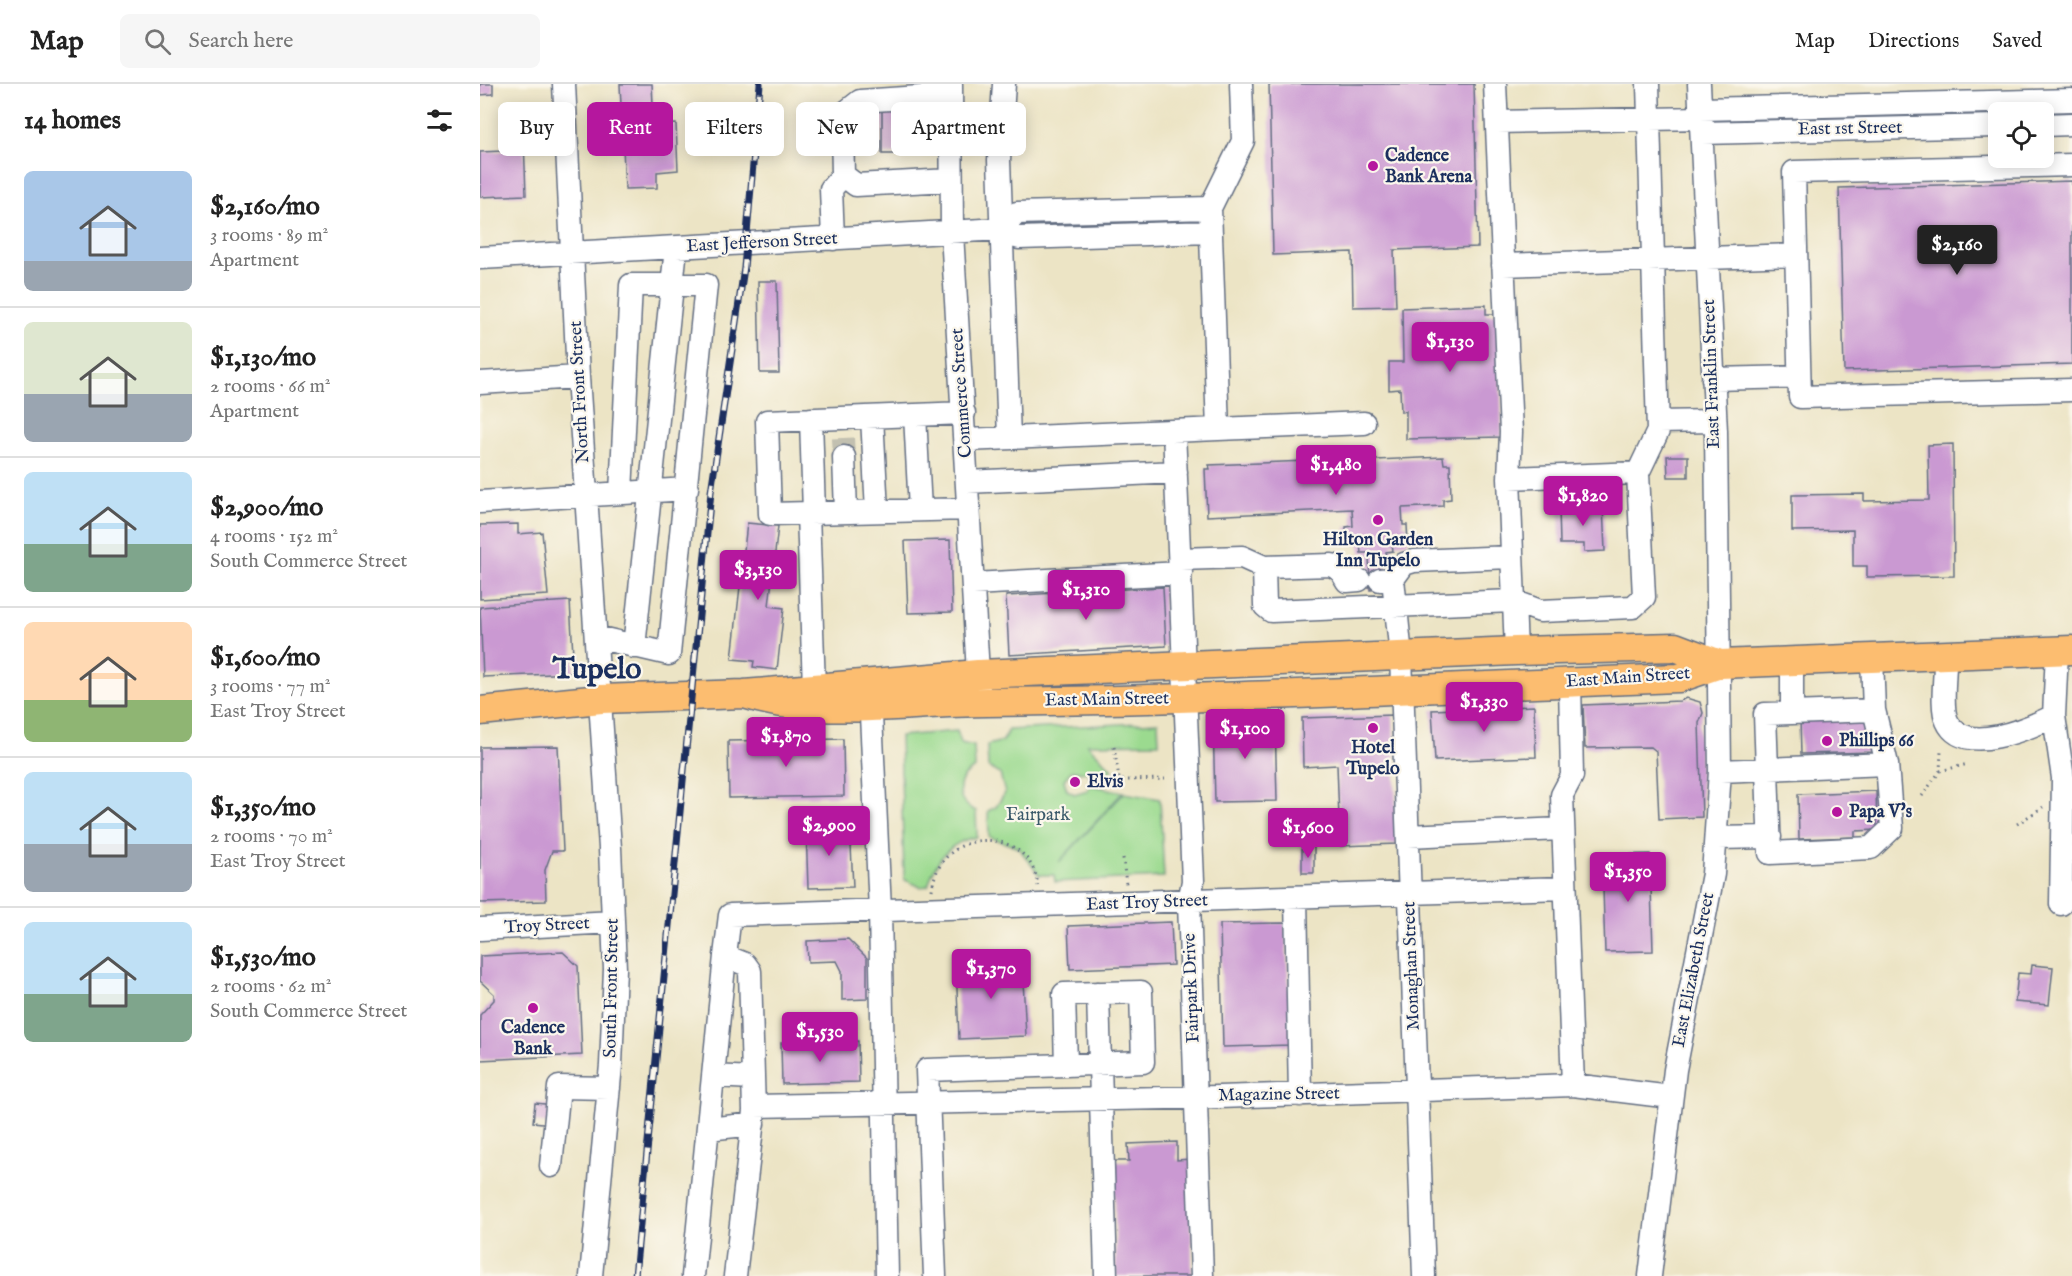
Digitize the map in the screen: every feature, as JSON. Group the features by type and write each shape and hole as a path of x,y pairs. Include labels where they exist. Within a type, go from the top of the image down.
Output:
{"main road":[{"name":"East Main Street","path":"744,694 770,703 870,696 978,674 1516,651 1675,647 1720,664"},
{"name":"East Main Street","path":"480,711 601,699 744,694 814,688 870,696 980,702 1185,699 1689,676 1720,664 2064,651"}],"street":[{"name":"North Front Street","path":"564,84 578,377 601,699"},
{"path":"1004,84 999,160 1009,438"},
{"path":"1218,429 1210,208 1243,141 1241,84"},
{"path":"1496,84 1511,432 1509,478 1516,651"},
{"path":"1264,567 1265,606 1271,611 1513,601 1540,611 1633,607 1644,597 1638,473 1658,431 1648,84"},
{"name":"East Franklin Street","path":"1699,84 1715,421 1720,664"},
{"path":"833,239 831,189 843,175 842,125 846,112 860,101 950,90"},
{"name":"Commerce Street","path":"950,90 952,233 980,702"},
{"name":"East 1st Street","path":"1702,120 2072,100"},
{"path":"1497,122 1702,120"},
{"name":"East 1st Street","path":"1702,120 1988,126"},
{"path":"2054,125 2072,124"},
{"path":"2072,165 1794,172 1800,397 2072,390"},
{"path":"843,175 856,185 950,180"},
{"path":"1001,229 1017,213 1210,208"},
{"name":"East Jefferson Street","path":"480,258 1001,229"},
{"path":"1001,229 1019,238 1211,232"},
{"path":"634,647 676,248"},
{"path":"1503,265 1796,255"},
{"path":"596,637 669,654 706,285 631,285 621,493"},
{"path":"1713,379 1799,376"},
{"path":"480,383 578,377"},
{"path":"843,438 872,417 964,413"},
{"path":"915,415 920,510"},
{"path":"872,417 877,511"},
{"path":"843,438 811,419 767,421 770,514 969,509"},
{"path":"811,419 814,688"},
{"path":"1658,422 1715,421"},
{"path":"966,440 1364,423"},
{"name":"Fairpark Drive","path":"1174,431 1193,881 1189,902 1202,1276"},
{"path":"843,438 846,512"},
{"path":"967,482 1176,472"},
{"path":"1509,478 1638,473"},
{"path":"480,501 687,489"},
{"path":"973,584 1180,566 1242,557 1264,567 1332,565 1341,571 1370,580"},
{"path":"1348,608 1370,580 1404,564 1414,561 1511,557"},
{"name":"Monaghan Street","path":"1370,580 1394,606 1401,656 1424,1276"},
{"path":"2061,904 2063,778 2054,716 2064,651"},
{"path":"1945,655 1944,704 1947,722 1964,736 1984,739 2035,725 2054,716"},
{"path":"1872,658 1875,710 1887,764 1892,828 1871,848 1770,853 1765,714 1875,710"},
{"path":"1792,661 1792,713"},
{"name":"East Elizabeth Street","path":"1650,1276 1671,1097 1713,874 1720,771 1720,664"},
{"path":"1570,682 1572,776 1562,795 1562,829 1573,1085"},
{"path":"870,696 880,910 887,1276"},
{"name":"South Front Street","path":"591,1276 609,1088 615,994 601,699"},
{"path":"1720,771 1887,764"},
{"path":"1408,836 1562,829"},
{"path":"1717,838 1770,837"},
{"name":"East Troy Street","path":"725,956 730,915 1189,902 1563,888"},
{"path":"1296,898 1300,1095"},
{"name":"Troy Street","path":"480,929 613,922"},
{"path":"693,1276 725,956 745,964 750,971 753,1115 735,1276"},
{"path":"935,1276 927,1070 1100,1064 1143,1062 1141,992 1064,994 1066,1065"},
{"path":"1098,993 1106,1276"},
{"path":"713,1076 753,1078"},
{"name":"Magazine Street","path":"708,1129 753,1115 885,1104 1417,1092 1573,1085 1671,1097"},
{"path":"551,1166 559,1088 609,1088"}],"path":[{"path":"1114,747 1120,779"},
{"path":"1922,796 1940,771 1941,751"},
{"path":"1940,771 1968,764"},
{"path":"1086,781 1165,779"},
{"path":"932,895 934,876 940,863 957,846 984,839 1013,847 1025,857 1033,868 1039,891"},
{"path":"1123,858 1126,884"}],"green space":[{"name":"Fairpark","path":"1158,722 1159,743 1087,744 1113,770 1091,777 1088,772 1071,771 1064,780 1067,790 1074,794 1088,790 1090,785 1123,792 1059,862 1124,793 1160,799 1164,877 1055,882 1054,875 1039,875 1019,848 989,837 988,811 996,807 1005,793 1000,774 988,767 987,745 1003,741 1008,730"},
{"path":"957,731 961,743 974,746 975,768 963,778 960,790 964,802 976,811 977,837 967,839 951,848 939,861 928,886 921,887 905,880 904,877 900,736"}],"building":[{"path":"480,84 493,84 493,94 480,95"},
{"path":"620,84 652,84 653,102 621,102"},
{"name":"Cadence Bank Arena","path":"1269,84 1474,84 1478,247 1394,250 1396,306 1353,307 1352,252 1273,255"},
{"path":"882,103 891,103 891,154 882,154"},
{"path":"673,124 676,124 678,170 657,172 657,188 625,189 623,156 673,156"},
{"path":"498,151 498,156 525,156 526,195 480,197 480,152"},
{"path":"2072,181 2072,364 1844,371 1839,188"},
{"path":"758,281 777,281 779,373 760,373"},
{"path":"1486,305 1486,314 1499,314 1502,437 1406,439 1406,411 1401,412 1400,389 1389,390 1389,362 1403,362 1402,308"},
{"path":"1953,444 1954,576 1867,577 1867,566 1853,566 1853,530 1792,531 1792,495 1864,494 1864,501 1929,500 1928,445"},
{"name":"Hilton Garden Inn Tupelo","path":"1331,454 1331,462 1443,457 1444,464 1450,464 1451,499 1443,500 1443,506 1402,508 1403,525 1407,525 1408,543 1392,544 1393,551 1386,552 1388,589 1370,590 1369,553 1361,553 1360,544 1347,545 1346,527 1353,526 1352,509 1207,516 1205,469 1210,469 1209,465 1307,461 1307,455"},
{"path":"1667,456 1688,456 1688,477 1668,477"},
{"path":"1603,506 1605,551 1584,552 1584,544 1560,544 1559,507"},
{"path":"747,523 778,526 769,606 784,608 777,670 753,667 754,661 732,659"},
{"path":"518,524 518,534 542,532 548,595 480,599 480,525"},
{"path":"950,540 952,612 908,613 905,541"},
{"path":"1163,587 1166,646 1009,655 1006,596"},
{"path":"570,601 574,673 483,677 480,607"},
{"path":"1686,698 1700,702 1703,713 1699,723 1702,817 1659,819 1656,751 1651,747 1585,748 1583,705 1680,701"},
{"path":"1534,706 1536,757 1435,761 1432,710"},
{"path":"1393,715 1397,844 1340,846 1337,765 1303,767 1302,718"},
{"path":"1872,716 1873,752 1801,754 1800,718"},
{"path":"1275,718 1277,801 1215,802 1213,719"},
{"path":"843,739 844,796 729,798 728,741"},
{"path":"558,746 563,851 552,851 545,870 546,901 480,903 480,747"},
{"name":"Papa V's","path":"1876,791 1877,830 1855,831 1855,837 1799,839 1798,794"},
{"path":"850,825 853,887 808,888 806,827"},
{"path":"1302,845 1314,845 1314,873 1302,873"},
{"path":"1650,854 1653,951 1605,952 1602,855"},
{"path":"1171,922 1173,965 1070,969 1068,926"},
{"path":"1285,923 1292,1045 1223,1047 1220,924"},
{"path":"848,939 867,958 867,999 842,1000 842,971 837,961 808,962 807,941"},
{"name":"Cadence Bank","path":"563,952 578,966 582,1055 480,1060 480,1015 494,1000 494,994 480,981 480,956"},
{"path":"1022,961 1026,1036 959,1039 956,964"},
{"path":"2032,965 2053,967 2049,1005 2015,1002 2018,973 2031,974"},
{"path":"858,1041 859,1082 782,1084 781,1043"},
{"path":"535,1103 564,1106 562,1125 533,1122"},
{"path":"1177,1142 1177,1160 1191,1159 1192,1276 1116,1276 1114,1161 1129,1161 1128,1144"}],"tunnel":[{"path":"843,438 844,457"}],"railway":[{"path":"635,1276 711,492 744,268 760,84"}],"place":[{"name":"Cadence Bank Arena","path":"1373,166"},
{"name":"Hilton Garden Inn Tupelo","path":"1378,520"},
{"name":"Hotel Tupelo","path":"1373,728"},
{"name":"Phillips 66","path":"1827,741"},
{"name":"Elvis","path":"1075,782"},
{"name":"Papa V's","path":"1837,812"},
{"name":"Cadence Bank","path":"533,1008"}],"district":[{"name":"Tupelo","path":"597,670"}]}
